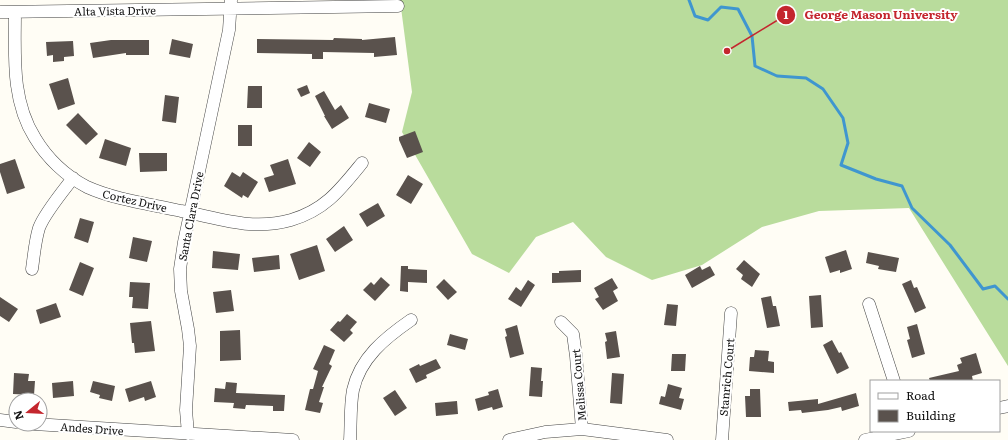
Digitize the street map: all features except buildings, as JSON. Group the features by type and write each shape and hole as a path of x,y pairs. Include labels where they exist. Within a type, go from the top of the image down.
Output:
{"street":[{"name":"Alta Vista Drive","path":"0,12 231,4 398,6"},
{"name":"Santa Clara Drive","path":"188,434 186,410 190,346 181,291 180,268 184,242 229,30 231,4"},
{"name":"Cortez Drive","path":"14,12 16,84 22,112 36,140 63,172 101,193 190,213 249,224 269,225 289,221 312,212 331,200 362,163"},
{"path":"32,269 37,234 40,226 73,178"},
{"path":"869,304 894,380"},
{"name":"Stanrich Court","path":"722,440 731,314"},
{"path":"350,440 353,391 363,364 378,346 411,320"},
{"name":"Melissa Court","path":"561,322 573,334 582,429"},
{"name":"Andes Drive","path":"48,425 293,440"},
{"path":"509,440 545,432 582,429 667,440"},
{"path":"865,440 904,432"}],"green space":[{"path":"400,0 1008,0 1008,366 909,208 819,211 762,227 702,265 652,280 606,257 573,222 536,237 509,273 472,254 402,132 412,92"}],"waterway":[{"path":"689,0 695,16 708,20 721,7 738,9 752,36 755,66 777,76 806,78 823,89 843,118 848,143 841,165 876,179 902,186 912,208 950,245 983,289 995,286 1008,299"}],"place":[{"name":"George Mason University","path":"727,51"}]}
